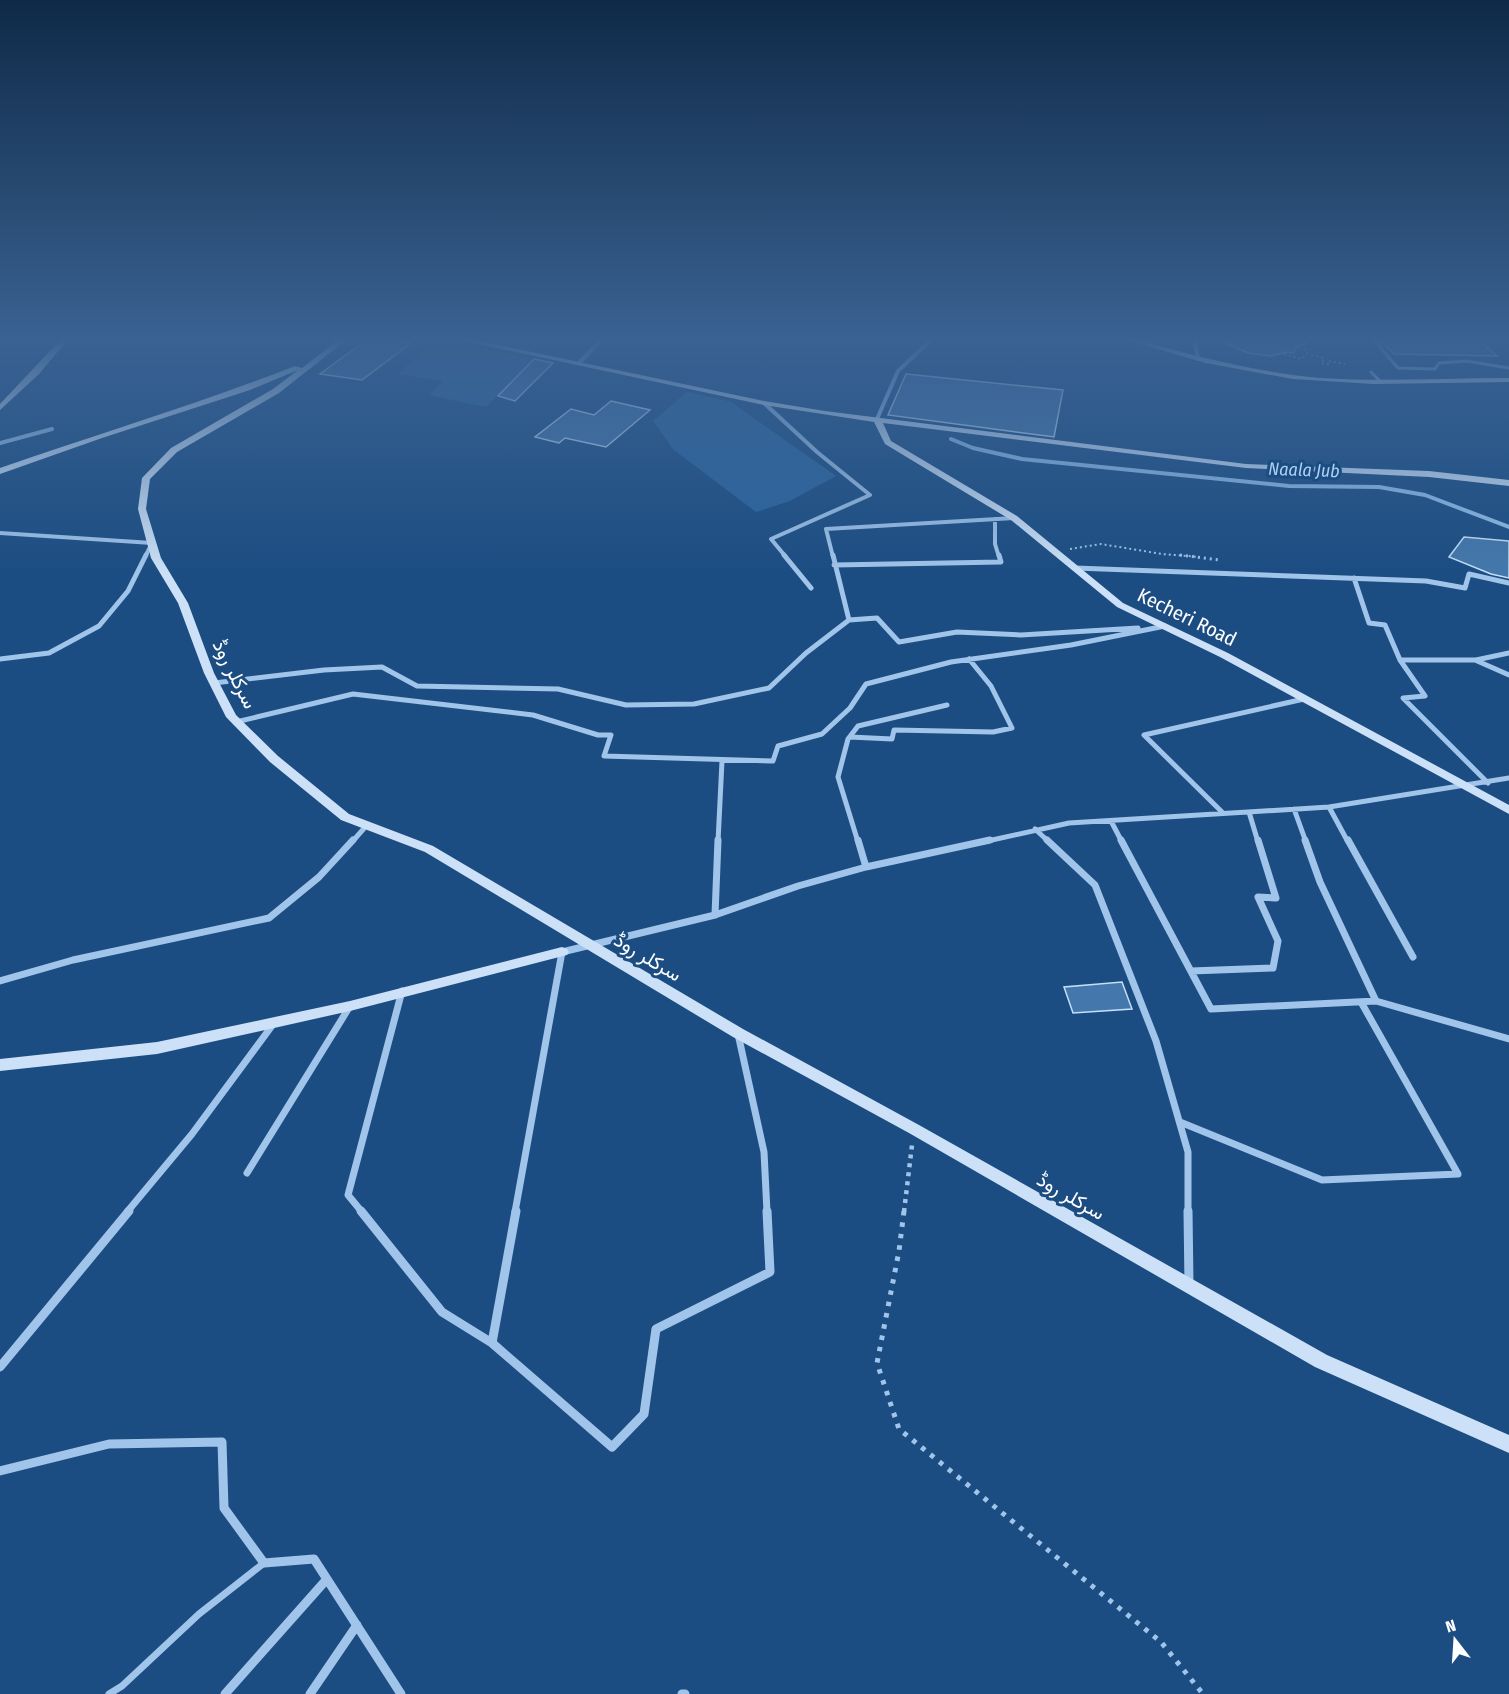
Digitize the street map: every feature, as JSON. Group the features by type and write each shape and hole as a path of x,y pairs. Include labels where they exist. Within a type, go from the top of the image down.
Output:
{"street":[{"path":"0,471 161,416"},
{"name":"سرکلر روڈ","path":"233,416 174,450 146,478 142,509 156,558 183,603 214,682 231,717 274,759 345,817 429,849 738,1033 914,1129 1322,1360 1509,1444"},
{"path":"778,416 817,452 870,495 771,539 811,588"},
{"path":"856,416 1246,466 1429,474 1509,483"},
{"name":"Kecheri Road","path":"877,419 888,442 1014,518 1120,604 1304,699 1509,810"},
{"path":"0,443 52,429"},
{"path":"849,620 826,529 1014,518"},
{"path":"834,565 1001,562 994,544 995,519"},
{"path":"0,533 152,543 128,591 99,626 49,653 0,659"},
{"path":"1075,568 1426,581 1465,588 1469,574 1509,583"},
{"path":"1354,578 1369,623 1384,625 1400,660 1425,696 1403,698 1488,783"},
{"path":"214,682 324,670 382,667 417,686 558,689 626,705 694,704 769,688 806,653 849,620 877,618 899,642 957,632 1021,635 1165,626"},
{"path":"236,722 353,694 533,716 598,735 611,735 604,756 773,761 778,746 822,734 850,708 867,684 969,659 1071,645 1165,626"},
{"path":"1400,660 1475,660 1509,653"},
{"path":"850,737 892,739 894,730 993,732 1012,728 991,686 969,659"},
{"path":"1475,660 1509,675"},
{"path":"1223,813 1144,735 1304,699"},
{"path":"866,867 838,777 850,737 858,726 947,705"},
{"path":"716,915 722,761"},
{"path":"0,1065 157,1048 350,1006 402,991 716,915 798,886 866,867 1035,829 1111,821 1329,807 1509,778"},
{"path":"1329,807 1413,957"},
{"path":"1294,809 1320,882 1376,1001"},
{"path":"1191,971 1273,968 1278,941 1258,897 1276,898 1249,812"},
{"path":"1111,821 1211,1009 1376,1001 1509,1039"},
{"path":"0,981 73,960 268,918 319,877 368,825"},
{"path":"1035,829 1095,885 1156,1041 1188,1152 1189,1286"},
{"path":"492,1343 562,952"},
{"path":"402,991 348,1195 442,1312 492,1343 612,1447 644,1414 656,1329 770,1272 764,1152 738,1033"},
{"path":"1180,1122 1322,1180 1458,1174 1361,1002"},
{"path":"247,1173 350,1006"},
{"path":"0,1367 163,1171 275,1022"},
{"path":"0,1471 109,1444 222,1442 224,1509 264,1563 314,1559 401,1694"},
{"path":"225,1694 327,1579"},
{"path":"310,1694 357,1625"}],"lane":[{"path":"109,1694 122,1686 199,1614 264,1563"}],"path":[{"path":"1055,551 1101,544 1162,554 1217,558 1236,573"},
{"path":"914,1129 898,1251 877,1363 899,1429 1161,1642 1203,1694"}],"shaded area":[{"path":"659,416 751,416 836,476 790,501 756,512 674,450 653,421"}],"building":[{"path":"562,416 643,416 606,447 565,438 559,443 535,437"},
{"path":"896,416 1058,416 1054,437"},
{"path":"1464,537 1509,541 1509,578 1491,574 1449,557"},
{"path":"1122,982 1132,1009 1073,1013 1064,987"}],"waterway":[{"name":"Naala Jub","path":"951,439 973,448 1022,459 1289,486 1379,487 1425,495 1509,527"}]}
